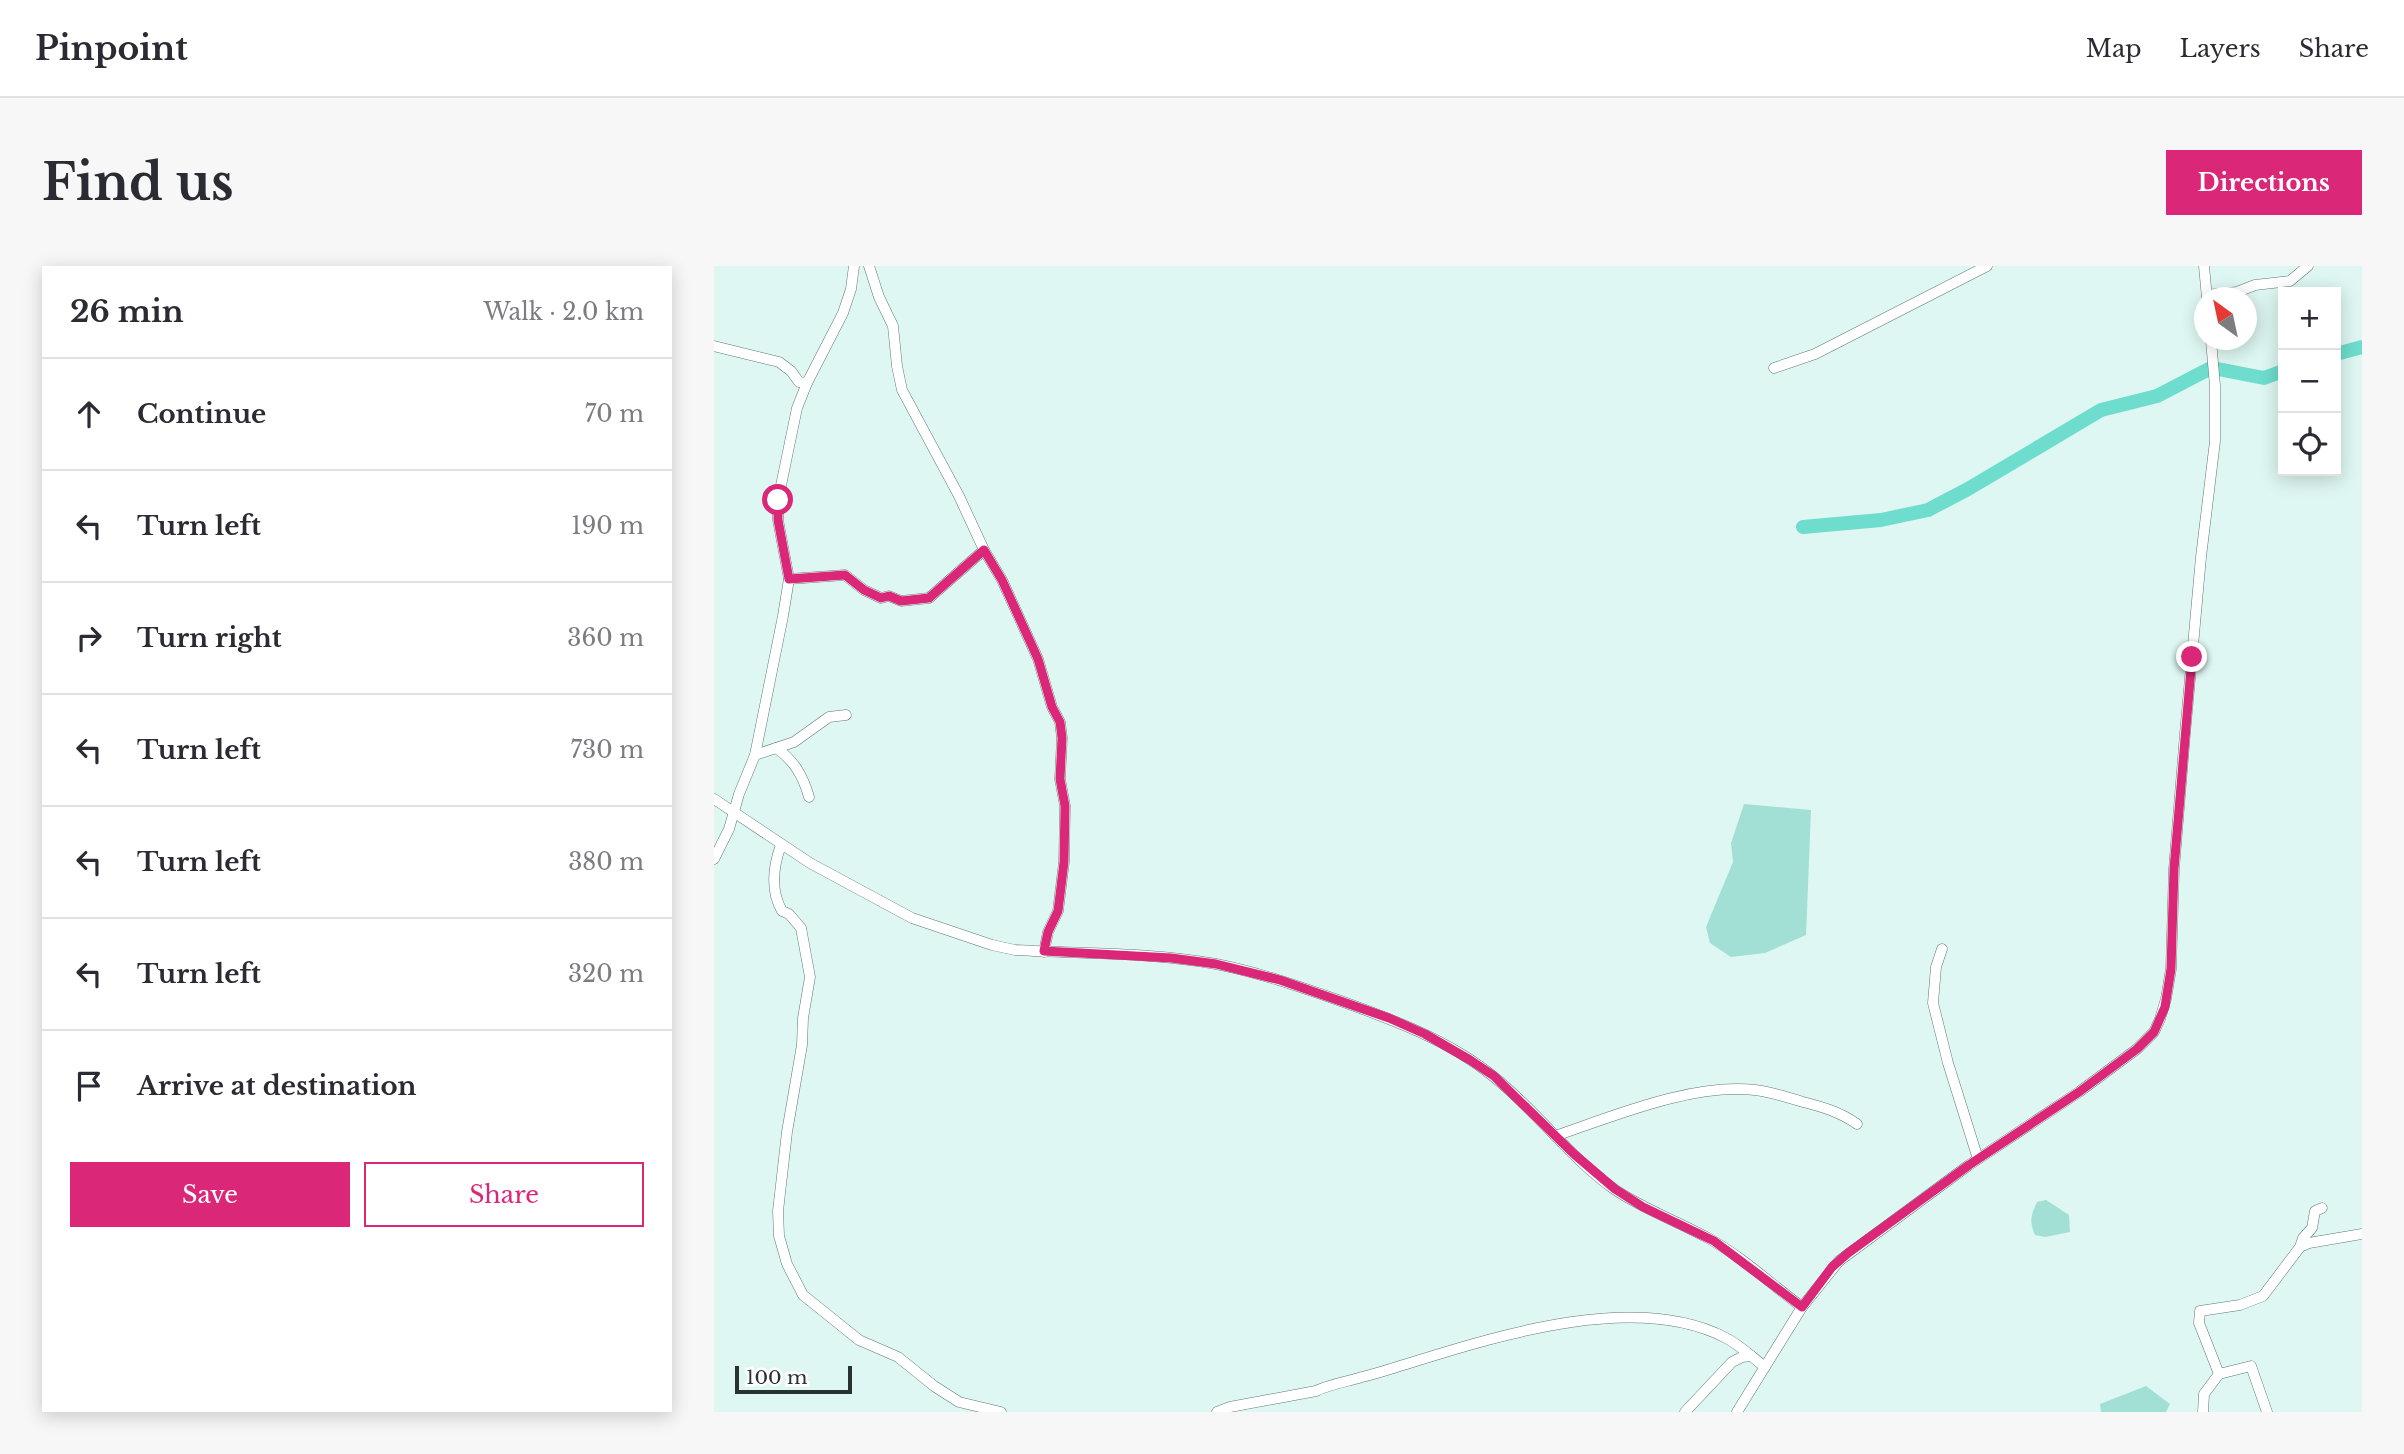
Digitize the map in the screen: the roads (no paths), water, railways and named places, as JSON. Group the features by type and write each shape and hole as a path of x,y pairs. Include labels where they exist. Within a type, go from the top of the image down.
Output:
{"street":[{"path":"714,859 735,813 739,794 755,755 789,579 778,520 778,500 797,408 843,313 851,289 854,266"},
{"path":"869,266 893,327 902,390 1002,580 1038,659 1052,707 1060,722 1060,779 1065,806 1064,862 1058,911 1048,932 1044,951"},
{"path":"1774,368 1815,354 1987,266"},
{"path":"2204,266 2206,287"},
{"path":"2250,287 2268,282 2290,281 2308,266"},
{"path":"714,346 779,362 786,366 799,382 807,383"},
{"path":"1737,1412 1802,1307 1832,1267 1978,1159 2079,1092 2137,1049 2154,1032 2165,1007 2171,969 2174,869 2185,734 2201,557 2216,441 2212,350"},
{"path":"789,579 845,575 864,590 881,598 889,596 901,601 929,598 984,550"},
{"path":"755,755 794,742 829,717 846,715"},
{"path":"776,748 797,768 809,797"},
{"path":"714,799 781,845 865,894 912,918 992,945 1015,950 1171,958 1216,964 1280,980 1389,1018 1425,1034 1494,1076 1593,1173 1615,1189 1643,1207 1714,1241 1802,1307"},
{"path":"781,845 775,866 774,887 782,911 789,914 801,928 810,978 803,1018 802,1045 786,1132 778,1211 779,1236 787,1264 803,1295 859,1340 898,1357 959,1402 1001,1412"},
{"path":"1942,949 1933,1003 1948,1063 1978,1159"},
{"path":"1555,1136 1663,1101 1731,1090 1767,1092 1818,1105 1857,1124"},
{"path":"2219,1374 2199,1323 2200,1311 2240,1305 2263,1296 2312,1228 2315,1211 2322,1208"},
{"path":"2300,1247 2362,1234"},
{"path":"1217,1412 1230,1407 1316,1391 1469,1344 1555,1325 1589,1321 1648,1318 1672,1320 1728,1339 1765,1367"},
{"path":"1685,1412 1732,1362 1751,1356"},
{"path":"2203,1412 2204,1394 2219,1374 2252,1366 2267,1412"}],"waterway":[{"path":"2341,353 2362,347"},
{"path":"1803,527 1881,520 1928,510 2101,410 2157,396 2209,369"},
{"path":"2218,369 2264,378 2278,373"}]}
